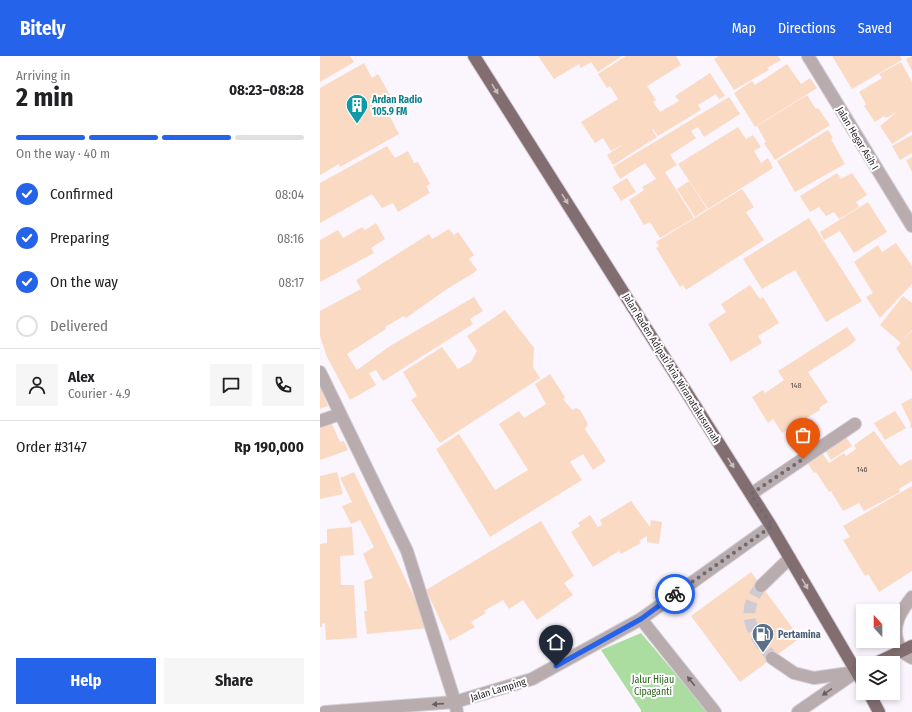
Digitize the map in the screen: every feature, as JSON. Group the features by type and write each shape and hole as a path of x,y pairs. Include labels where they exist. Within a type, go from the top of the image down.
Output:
{"main road":[{"name":"Jalan Raden Adipati Aria Wiranatakusumah","path":"474,56 772,526 856,665"},
{"path":"890,656 906,648"},
{"path":"873,700 879,712"}],"street":[{"name":"Jalan Hegar Asih I","path":"808,56 911,222"},
{"path":"320,372 407,551 456,707"},
{"path":"320,421 340,414"},
{"path":"751,494 856,424"},
{"name":"Jalan Lamping","path":"325,712 456,707 532,679 641,619 772,526"},
{"path":"762,586 790,558"},
{"path":"912,597 902,611 897,622 897,640 906,648 912,658"},
{"path":"641,619 715,712"},
{"path":"772,658 794,673 814,678 856,671"},
{"path":"798,712 856,672"}],"green space":[{"name":"Jalur Hijau Cipaganti","path":"641,633 708,712 641,712 601,650"}],"building":[{"path":"320,56 350,56 354,62 320,82"},
{"path":"538,56 622,56 598,72 591,62 581,68 579,64 554,79"},
{"path":"626,56 676,56 681,65 647,86 656,100 653,102 660,112 679,101 675,96 710,73 725,96 719,99 716,94 698,105 701,110 658,136 653,129 652,130 657,137 613,165 607,155 625,143 611,151 603,138 595,143 581,122 618,99 610,86 607,88 598,74"},
{"path":"719,56 778,56 781,60 767,68 769,70 734,90 714,59"},
{"path":"832,56 900,56 902,60 852,89"},
{"path":"912,56 912,71 906,59"},
{"path":"901,62 912,82 912,131 892,144 880,126 897,112 886,118 884,116 875,122 864,106 866,104 859,92 882,78 879,74"},
{"name":"Ardan Radio 105.9 FM","path":"364,63 372,78 378,74 399,111 390,117 399,134 340,167 339,164 320,175 320,88"},
{"path":"787,64 801,84 810,78 817,88 755,127 734,93 752,81 755,85"},
{"path":"807,95 816,109 818,108 830,125 775,160 764,143 766,142 757,126"},
{"path":"729,97 740,114 704,137 698,127 691,131 696,138 670,155 677,165 665,172 694,218 660,238 650,222 644,225 629,200 644,190 642,187 656,179 645,163 620,179 613,167"},
{"path":"738,127 746,139 753,135 761,147 754,151 761,163 768,158 773,168 708,209 678,164"},
{"path":"828,130 833,138 831,139 845,164 795,192 777,161"},
{"path":"912,135 912,153 900,160 892,146"},
{"path":"387,146 395,158 408,151 414,163 418,162 430,184 426,186 430,193 398,212 393,203 382,208 372,194 320,223 320,183"},
{"path":"912,157 912,172 906,160"},
{"path":"837,173 841,179 852,173 867,195 856,202 859,207 839,219 834,212 826,216 819,207 810,212 800,196"},
{"path":"627,178 636,192 621,201 612,187"},
{"path":"689,181 707,209 695,217 677,189"},
{"path":"742,189 754,207 746,212 764,240 686,290 683,285 680,287 656,248 659,246 656,242"},
{"path":"868,202 887,232 854,253 840,231 824,240 820,232"},
{"path":"809,218 862,301 826,322 795,270 762,289 743,259"},
{"path":"376,223 385,239 371,248 374,253 320,282 320,240 338,230 343,238 362,227 365,230"},
{"path":"449,229 454,235 458,232 474,255 469,259 477,270 406,318 404,316 385,327 386,329 347,354 357,370 390,346 474,297 483,311 470,319 473,324 383,381 376,370 369,373 376,385 350,400 327,357 320,336 320,311 361,289 356,280 429,234 432,239"},
{"path":"896,243 912,266 912,284 880,318 866,297 873,293 854,262 878,245 882,252"},
{"path":"750,285 760,299 763,297 779,323 758,336 762,343 731,362 708,324 726,312 721,304"},
{"path":"903,296 912,303 912,330 902,341 912,331 912,372 896,348 901,343 880,325"},
{"path":"505,310 534,348 533,367 540,378 440,443 411,400 417,396 403,372 442,347 458,369 471,362 477,351 467,336"},
{"path":"847,327 856,340 808,372 828,402 819,408 820,410 782,433 773,419 768,423 752,397 763,390 765,393 784,380 778,371"},
{"path":"550,374 565,397 563,399 572,410 576,408 580,410 588,424 585,429 606,461 593,470 583,454 570,462 582,480 490,537 436,449 459,434 495,490 528,470 499,424 519,411 524,418 546,404 535,384"},
{"path":"320,387 328,406 320,409"},
{"path":"912,398 911,428 910,422 901,404"},
{"path":"895,411 906,428 885,440 874,423"},
{"path":"331,422 340,442 344,441 348,450 320,460 320,426"},
{"path":"874,431 900,466 911,459 912,481 899,489 900,492 864,511 859,503 843,511 831,491 829,492 816,472 814,473 808,464 823,454 829,463 844,453 846,456 856,449 854,445"},
{"path":"846,437 852,446 831,460 825,450"},
{"path":"337,472 343,494 320,499 320,476"},
{"path":"354,472 429,628 367,634 364,611 367,611 364,581 373,578 363,554 374,547 360,520 351,524 342,506 352,502 340,478"},
{"path":"912,486 912,571 879,592 868,574 865,576 843,540 850,537 843,526"},
{"path":"631,501 650,527 651,520 662,522 659,544 647,542 647,536 639,541 641,543 621,554 619,551 593,567 571,532 580,526 578,523 590,515 598,527 602,525 600,520"},
{"path":"541,521 574,576 564,583 573,595 537,620 523,600 509,609 503,600 484,611 486,613 471,622 475,627 450,641 426,590"},
{"path":"352,527 354,555 340,556 341,585 354,585 357,638 326,640 325,623 322,624 322,627 320,627 320,544 327,543 327,529"},
{"path":"751,572 800,638 740,682 691,616"}],"tunnel":[{"path":"761,586 754,596 750,606 749,615 754,632 772,658"}],"way so far":[{"path":"675,594 772,526 751,494 803,459"}],"place":[{"name":"Ardan Radio 105.9 FM","path":"357,124"},
{"name":"Pertamina","path":"763,654"}],"route":[{"path":"556,666 641,619 675,594"}]}
